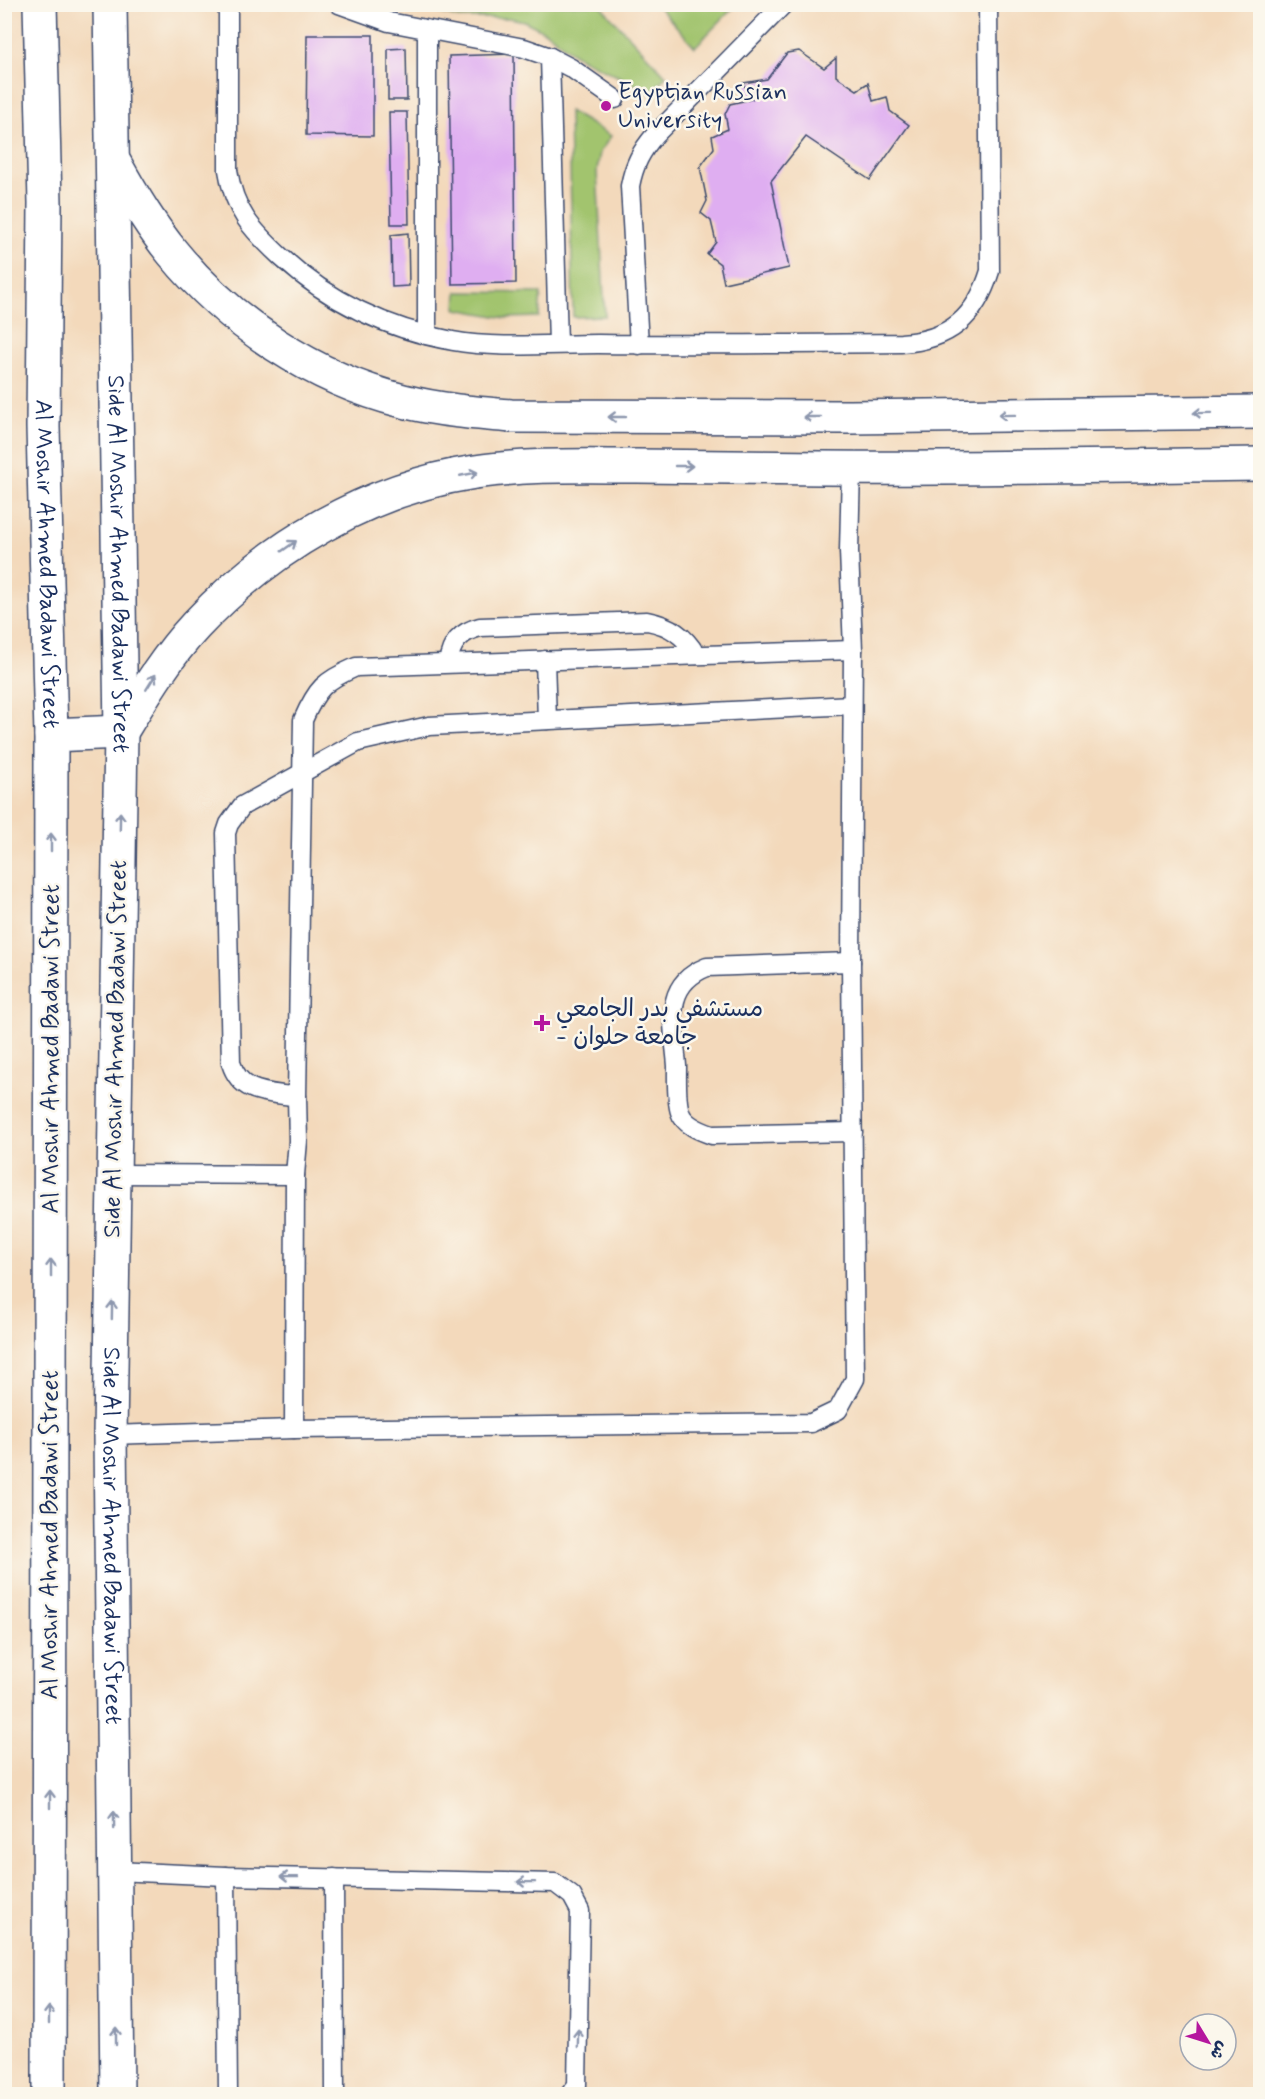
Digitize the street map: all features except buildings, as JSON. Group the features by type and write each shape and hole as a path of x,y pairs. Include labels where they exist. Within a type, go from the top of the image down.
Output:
{"street":[{"name":"Al Moshir Ahmed Badawi Street","path":"40,4 45,203 43,427 51,735 49,2094"},
{"name":"Side Al Moshir Ahmed Badawi Street","path":"110,4 121,732 110,1435 117,2094"},
{"path":"113,159 139,207 172,253 210,293 252,329 289,353 348,383 412,403 455,412 511,416 850,417 1260,412"},
{"path":"850,417 851,468"},
{"path":"51,735 121,732 154,676 195,626 241,581 294,542 350,511 410,487 473,472 537,465 851,468 1260,464"}],"lane":[{"path":"228,4 228,170 230,185 241,213 258,236 300,274 323,291 374,318 401,329 455,341 481,344 639,345 922,342 941,335 959,324 974,309 984,291 990,271 988,4"},
{"path":"339,4 389,22 524,48 550,57 594,82 615,99"},
{"path":"639,345 630,186 634,167 643,150 655,135 784,4"},
{"path":"427,30 427,335"},
{"path":"550,57 558,344"},
{"path":"110,1435 294,1429 811,1422 838,1410 855,1379 851,962 852,650 849,551 851,468"},
{"path":"448,663 449,652 454,642 462,634 480,627 611,622 659,623 682,636 696,655"},
{"path":"294,1429 301,772 303,720 313,696 332,677 356,667 852,650"},
{"path":"545,660 548,720"},
{"path":"297,1097 247,1087 234,1074 231,1063 226,833 229,824 242,806 358,742 429,726 852,705"},
{"path":"851,962 708,967 697,971 680,986 673,1007 680,1112 693,1127 712,1135 853,1132"},
{"path":"114,1174 295,1176"},
{"path":"115,1871 226,1876 555,1883 572,1896 580,1911 577,2085 570,2094"},
{"path":"226,1876 228,2094"},
{"path":"333,1878 335,2094"}],"green space":[{"path":"412,5 600,5 666,76 651,92 584,60 548,33 524,21 510,18 458,18"},
{"path":"657,5 736,5 695,47"},
{"path":"569,111 611,136 600,152 597,171 605,316 573,317"},
{"path":"457,292 541,293 539,317 506,318 456,309"}],"place":[{"name":"Egyptian Russian University","path":"606,106"},
{"name":"مستشفي بدر الجامعي - جامعة حلوان","path":"542,1023"}]}
